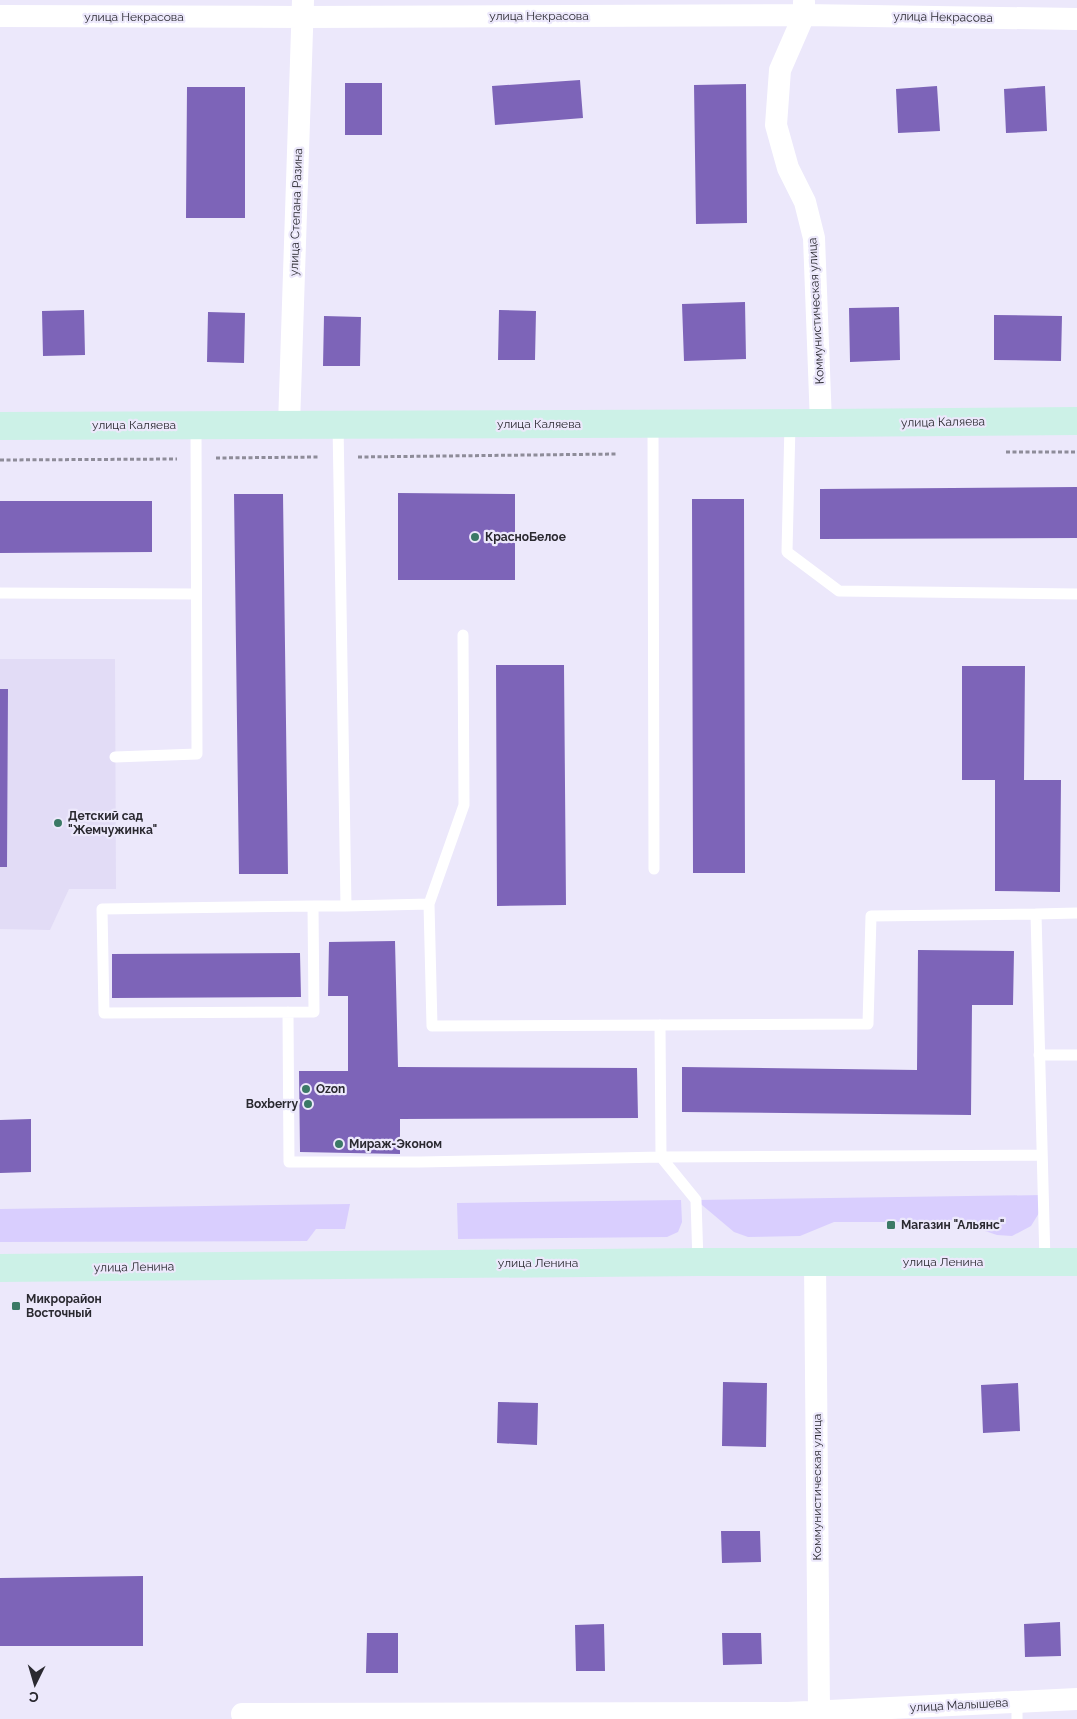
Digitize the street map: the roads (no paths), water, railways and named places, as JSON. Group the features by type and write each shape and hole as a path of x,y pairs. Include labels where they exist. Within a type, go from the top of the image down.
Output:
{"street":[{"name":"улица Некрасова","path":"0,16 303,9 804,8 1077,19"},
{"name":"Коммунистическая улица","path":"804,8 780,70 776,126 788,168 806,202 814,238 821,424"},
{"name":"улица Степана Разина","path":"289,425 303,9"},
{"name":"улица Каляева","path":"0,426 821,424 1077,421"},
{"name":"улица Ленина","path":"0,1268 698,1262 1077,1262"},
{"name":"Коммунистическая улица","path":"815,1262 819,1712"},
{"name":"улица Малышева","path":"242,1714 1017,1711 1077,1699"}],"lane":[{"path":"338,424 346,906"},
{"path":"653,424 654,868"},
{"path":"790,424 787,552 838,591 1077,594"},
{"path":"115,757 197,754 196,425"},
{"path":"0,593 196,594"},
{"path":"463,635 464,805 429,904 432,1026 868,1024 871,916 1077,913"},
{"path":"313,906 314,1012 104,1013 102,909 429,904"},
{"path":"1036,914 1045,1262"},
{"path":"288,1012 289,1162 661,1157 1042,1155"},
{"path":"660,1025 661,1157 696,1200 698,1262"},
{"path":"1039,1055 1077,1055"}],"place":[{"name":"КрасноБелое","path":"475,537"},
{"name":"Детский сад \"Жемчужинка\"","path":"58,823"},
{"name":"Ozon","path":"306,1089"},
{"name":"Boxberry","path":"308,1104"},
{"name":"Мираж-Эконом","path":"339,1144"},
{"name":"Магазин \"Альянс\"","path":"891,1225"},
{"name":"Микрорайон Восточный","path":"16,1306"}]}
